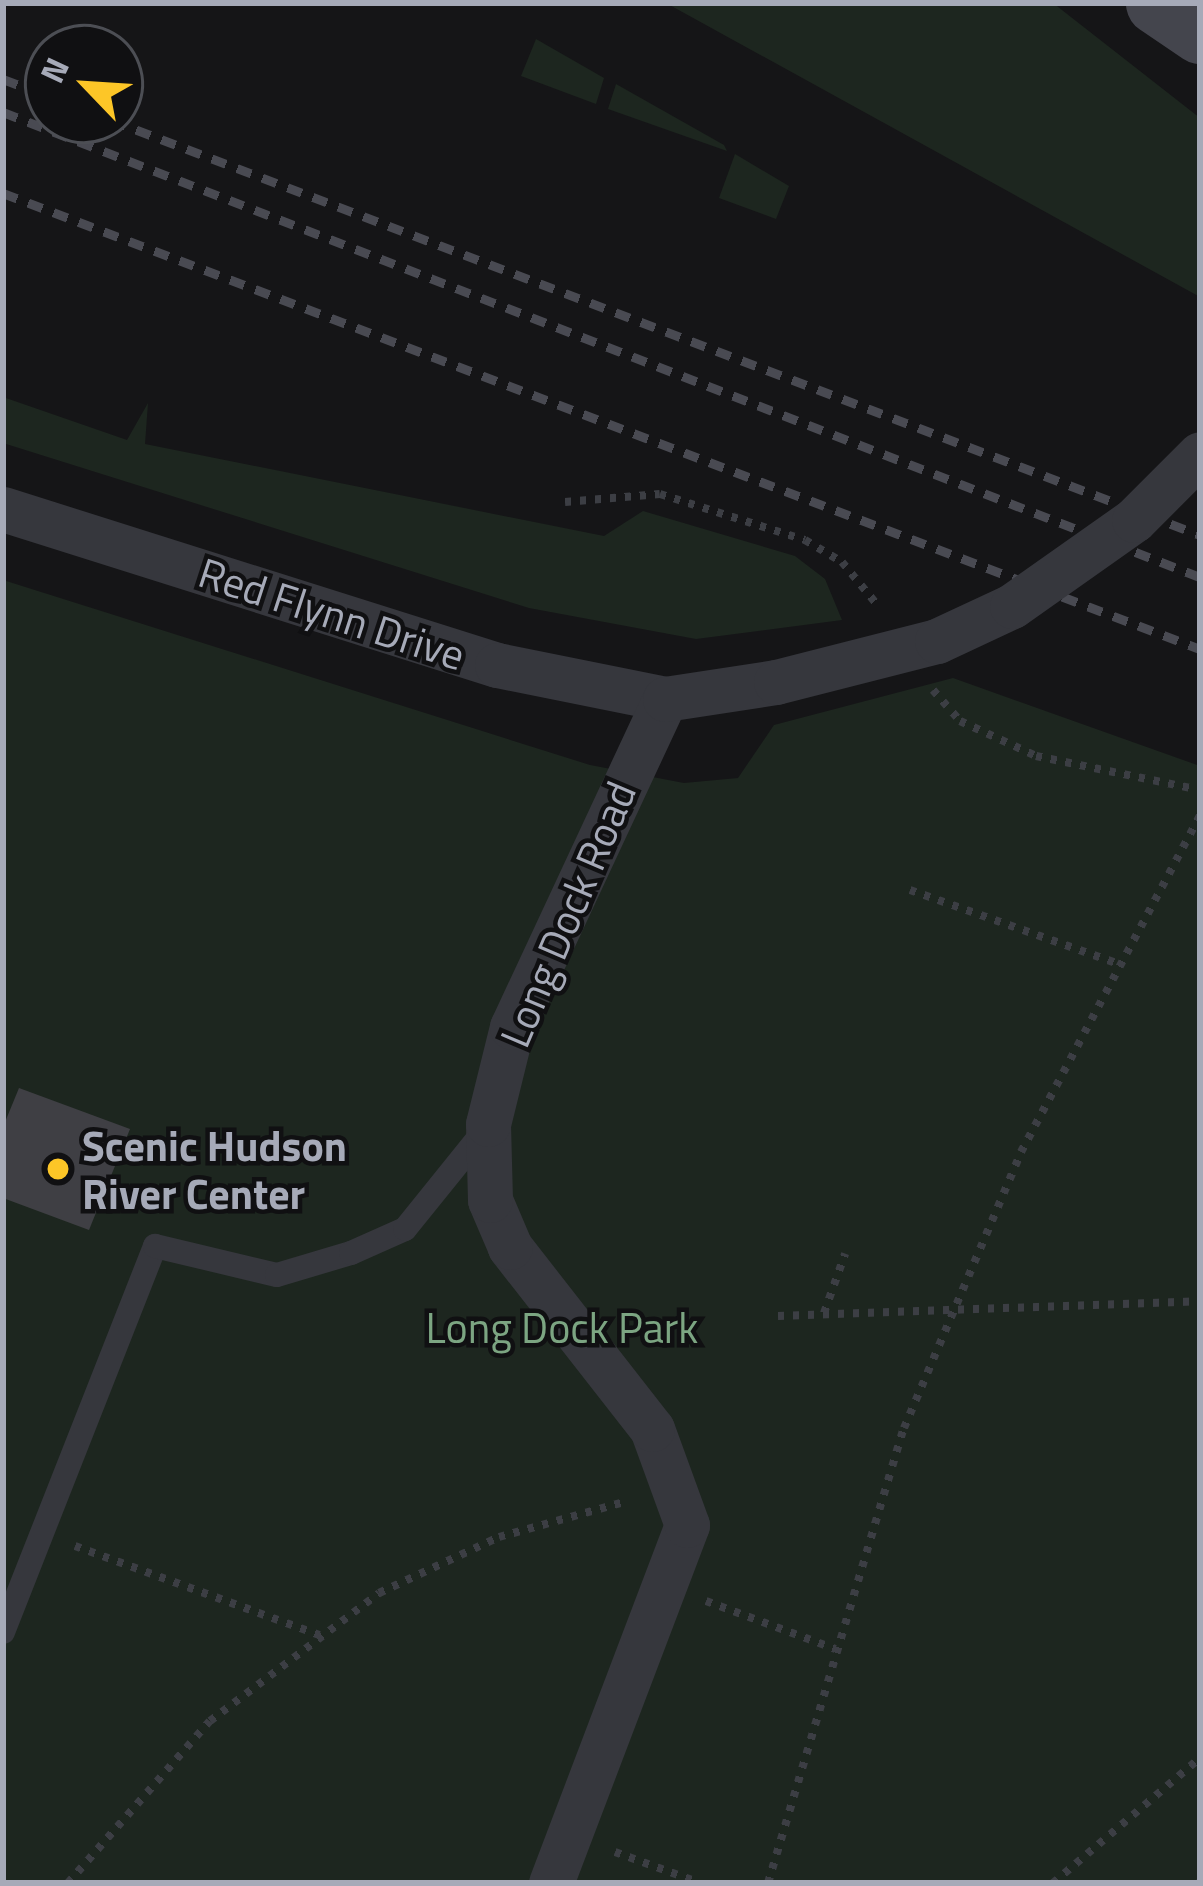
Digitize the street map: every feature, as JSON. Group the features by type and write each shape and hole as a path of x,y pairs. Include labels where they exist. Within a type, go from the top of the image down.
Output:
{"street":[{"path":"1157,3 1200,32"},
{"path":"665,699 776,682 937,641 1012,606 1134,520 1200,454"},
{"name":"Red Flynn Drive","path":"3,509 497,665 665,699"},
{"name":"Long Dock Road","path":"551,1883 687,1525 652,1429 510,1247 490,1200 488,1124 512,1027 665,699"}],"lane":[{"path":"3,1632 155,1246 277,1275 351,1253 405,1229 459,1174 488,1124"}],"path":[{"path":"767,1883 835,1649 953,1309 1119,964 1200,816"},
{"path":"910,890 1119,964"},
{"path":"824,1313 845,1254"},
{"path":"778,1316 1200,1301"},
{"path":"68,1883 193,1738 320,1635 499,1537 673,1488"},
{"path":"43,1534 320,1635"},
{"path":"665,1585 835,1649"},
{"path":"1053,1883 1200,1758"},
{"path":"568,1835 700,1883"}],"green space":[{"path":"666,3 1053,3 1200,118 1200,297"},
{"path":"536,39 604,78 596,104 521,76"},
{"path":"616,84 724,145 727,151 608,109"},
{"path":"735,154 789,186 776,219 719,198"},
{"path":"3,397 127,440 148,403 145,444 604,536 643,511 795,556 825,579 842,620 696,639 529,608 3,443"},
{"name":"Long Dock Park","path":"3,580 590,765 684,783 738,778 774,725 953,678 1200,766 1200,1883 3,1883"}],"building":[{"name":"Scenic Hudson River Center","path":"19,1088 130,1129 89,1230 3,1198 3,1127"}],"railway":[{"path":"3,79 24,87"},
{"path":"3,112 1200,577"},
{"path":"144,133 1200,535"},
{"path":"3,193 1200,649"}],"place":[{"name":"Scenic Hudson River Center","path":"58,1169"}]}
